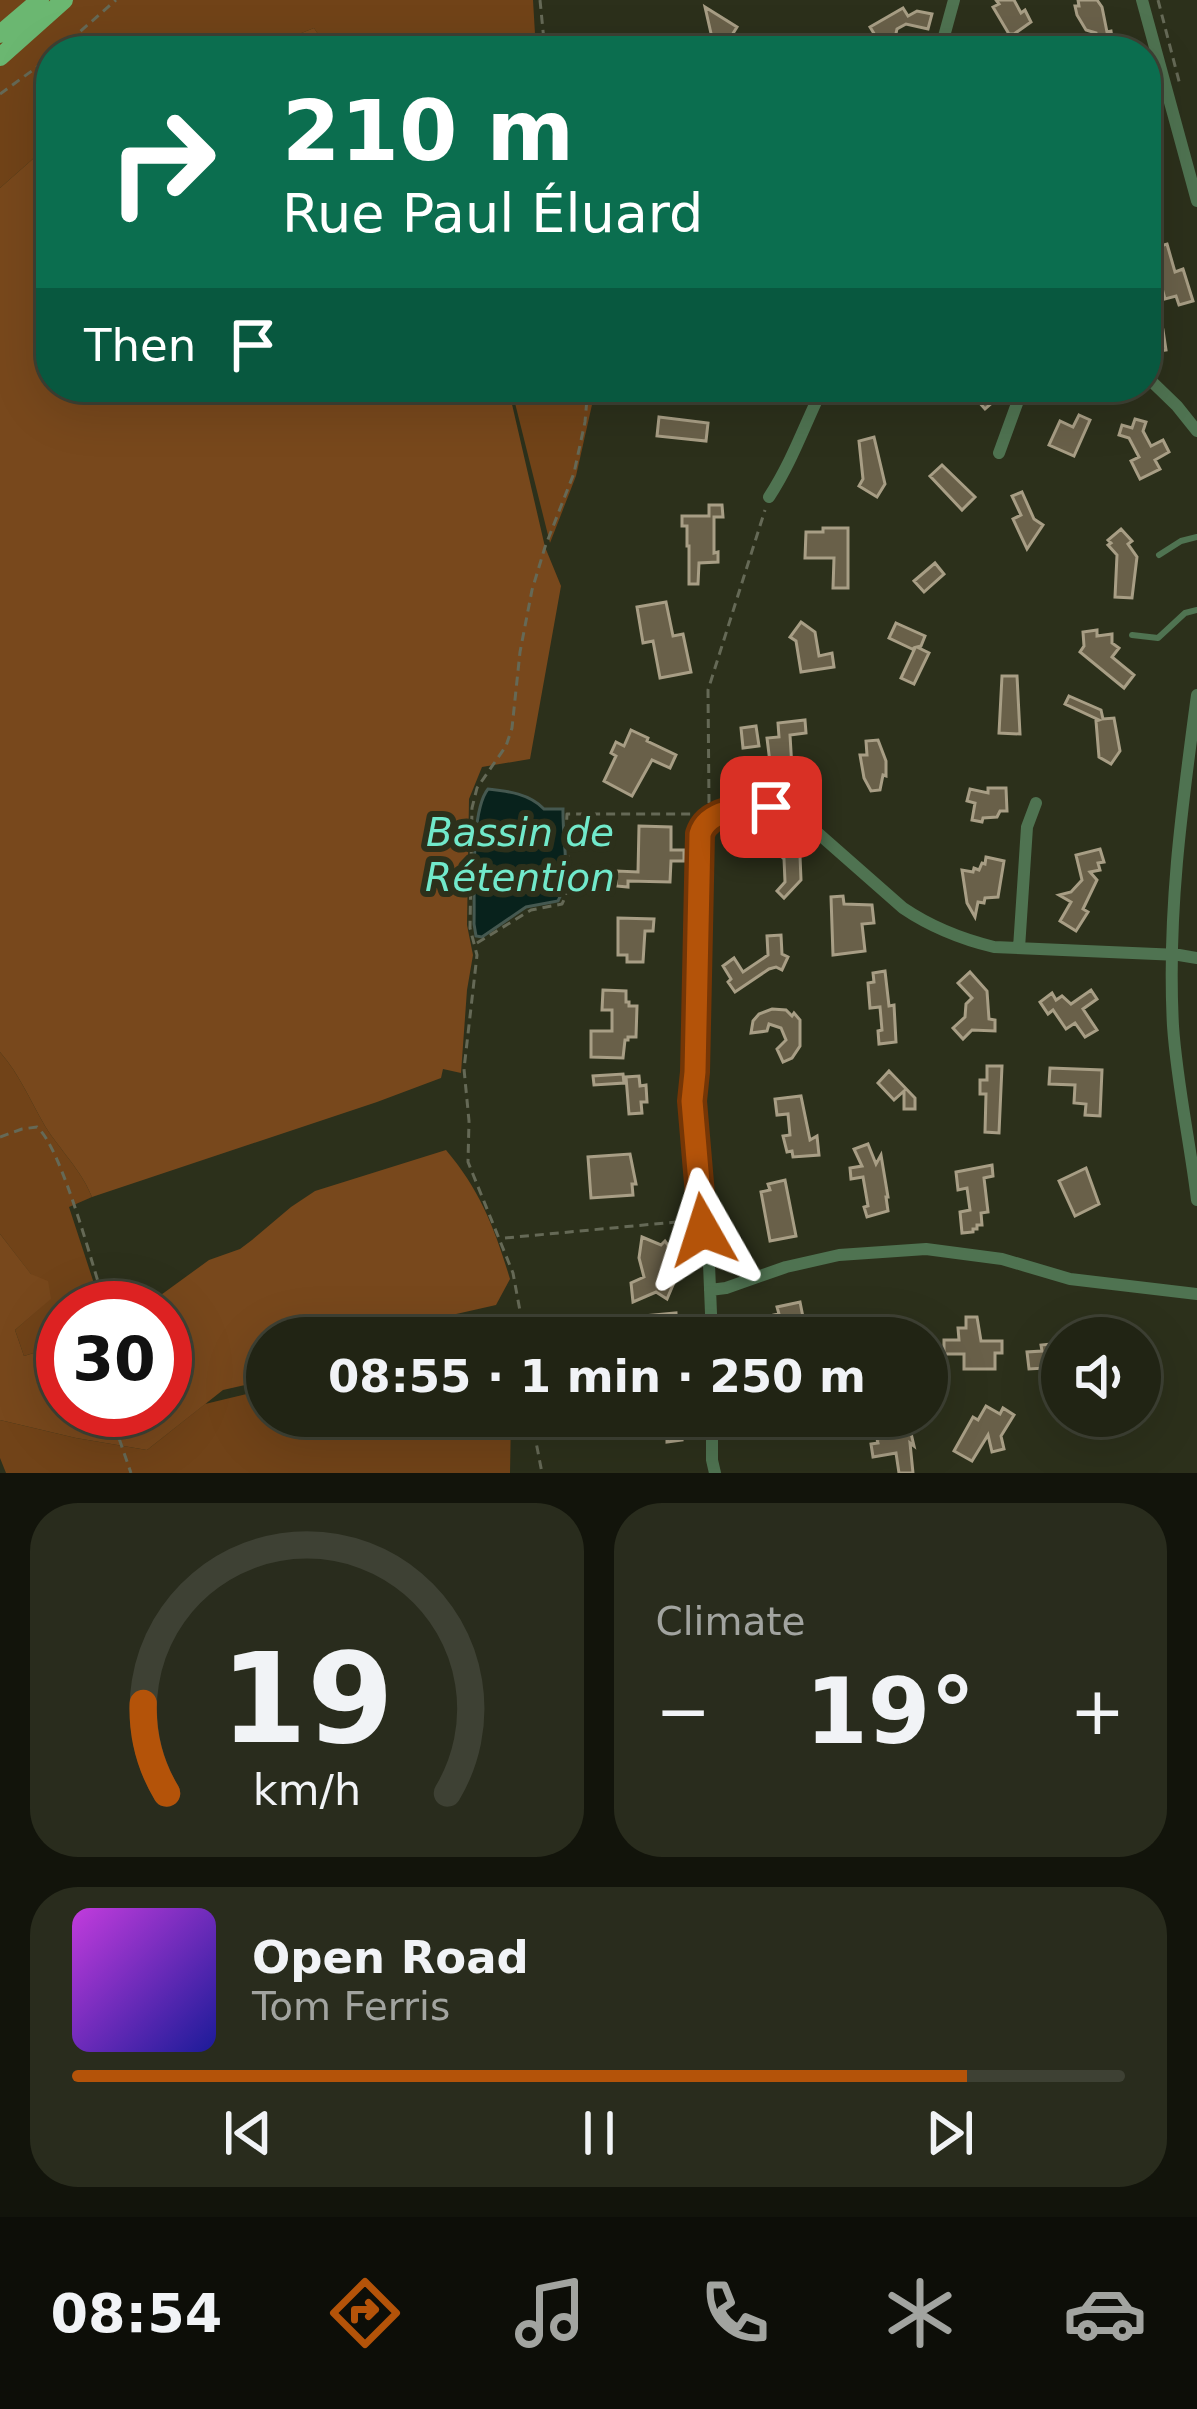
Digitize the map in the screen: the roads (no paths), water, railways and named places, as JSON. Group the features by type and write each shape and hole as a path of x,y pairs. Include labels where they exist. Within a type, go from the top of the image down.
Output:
{"main road":[{"path":"0,34 40,0"},
{"path":"0,58 64,0"}],"street":[{"path":"944,36 954,0"},
{"path":"1142,0 1152,36"},
{"path":"1161,69 1197,201"},
{"path":"1161,390 1197,431"},
{"path":"769,496 787,470 816,402"},
{"path":"999,453 1018,402"},
{"path":"1197,695 1174,872 1172,955 1174,1030 1197,1200"},
{"path":"1019,948 1027,827 1036,803"},
{"path":"711,1317 692,1101 700,834 708,819 753,808 788,812 921,921 970,941 994,947 1197,958"},
{"path":"710,1290 860,1251 926,1249 1002,1259 1070,1279 1197,1294"},
{"path":"713,1437 715,1473"}],"lane":[{"path":"1159,555 1197,537"},
{"path":"1132,635 1158,638 1185,613 1197,610"}],"water":[{"name":"Bassin de Rétention","path":"488,789 525,797 544,809 563,809 565,869 558,901 526,907 482,937 476,936 474,924 475,853 478,815"}]}
